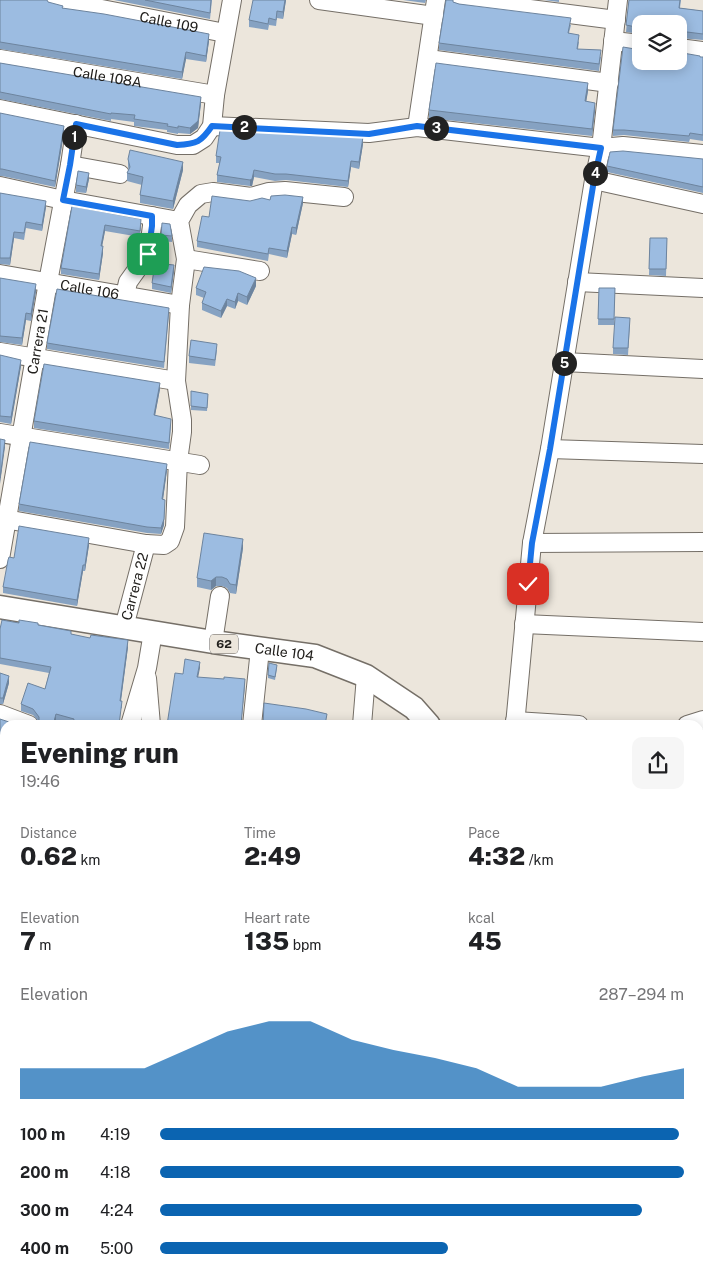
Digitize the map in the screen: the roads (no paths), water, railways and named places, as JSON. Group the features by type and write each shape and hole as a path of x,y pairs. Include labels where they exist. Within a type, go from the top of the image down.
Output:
{"main road":[{"name":"Calle 104","path":"0,607 213,642 315,656 366,676 414,708 425,720"}],"street":[{"name":"Calle 109","path":"55,0 97,4 225,33"},
{"path":"0,109 177,145 193,145 204,138 212,126 215,95 232,0"},
{"path":"319,0 435,8 417,126"},
{"path":"460,0 616,20"},
{"path":"515,720 532,543 550,449 594,180 601,148 618,0"},
{"path":"613,40 632,43"},
{"path":"687,49 703,51"},
{"name":"Calle 108A","path":"0,59 215,95"},
{"path":"428,59 609,83"},
{"name":"Carrera 21","path":"0,559 4,518 21,437 76,124"},
{"path":"212,126 369,134 417,126 601,148 622,146 703,154"},
{"path":"70,165 120,174"},
{"path":"594,180 703,204"},
{"path":"0,186 63,200 179,221"},
{"path":"4,518 146,544 164,545 170,541 174,534 182,420 176,381 180,305 186,259 179,221 188,205 201,194 213,192 251,197 269,192 285,191 344,197"},
{"path":"125,295 131,276 148,254 152,216"},
{"path":"186,259 260,271"},
{"name":"Calle 106","path":"0,274 180,305"},
{"path":"577,282 703,288"},
{"path":"0,352 176,381"},
{"path":"564,362 703,369"},
{"path":"0,434 200,465"},
{"path":"550,449 703,454"},
{"path":"532,543 703,542"},
{"name":"Carrera 22","path":"124,627 146,544"},
{"path":"213,642 220,596"},
{"path":"524,624 703,632"},
{"path":"131,720 147,668 153,632"},
{"path":"253,720 260,649"},
{"path":"147,668 151,720"},
{"path":"362,720 366,676"},
{"path":"0,714 16,720"}]}
